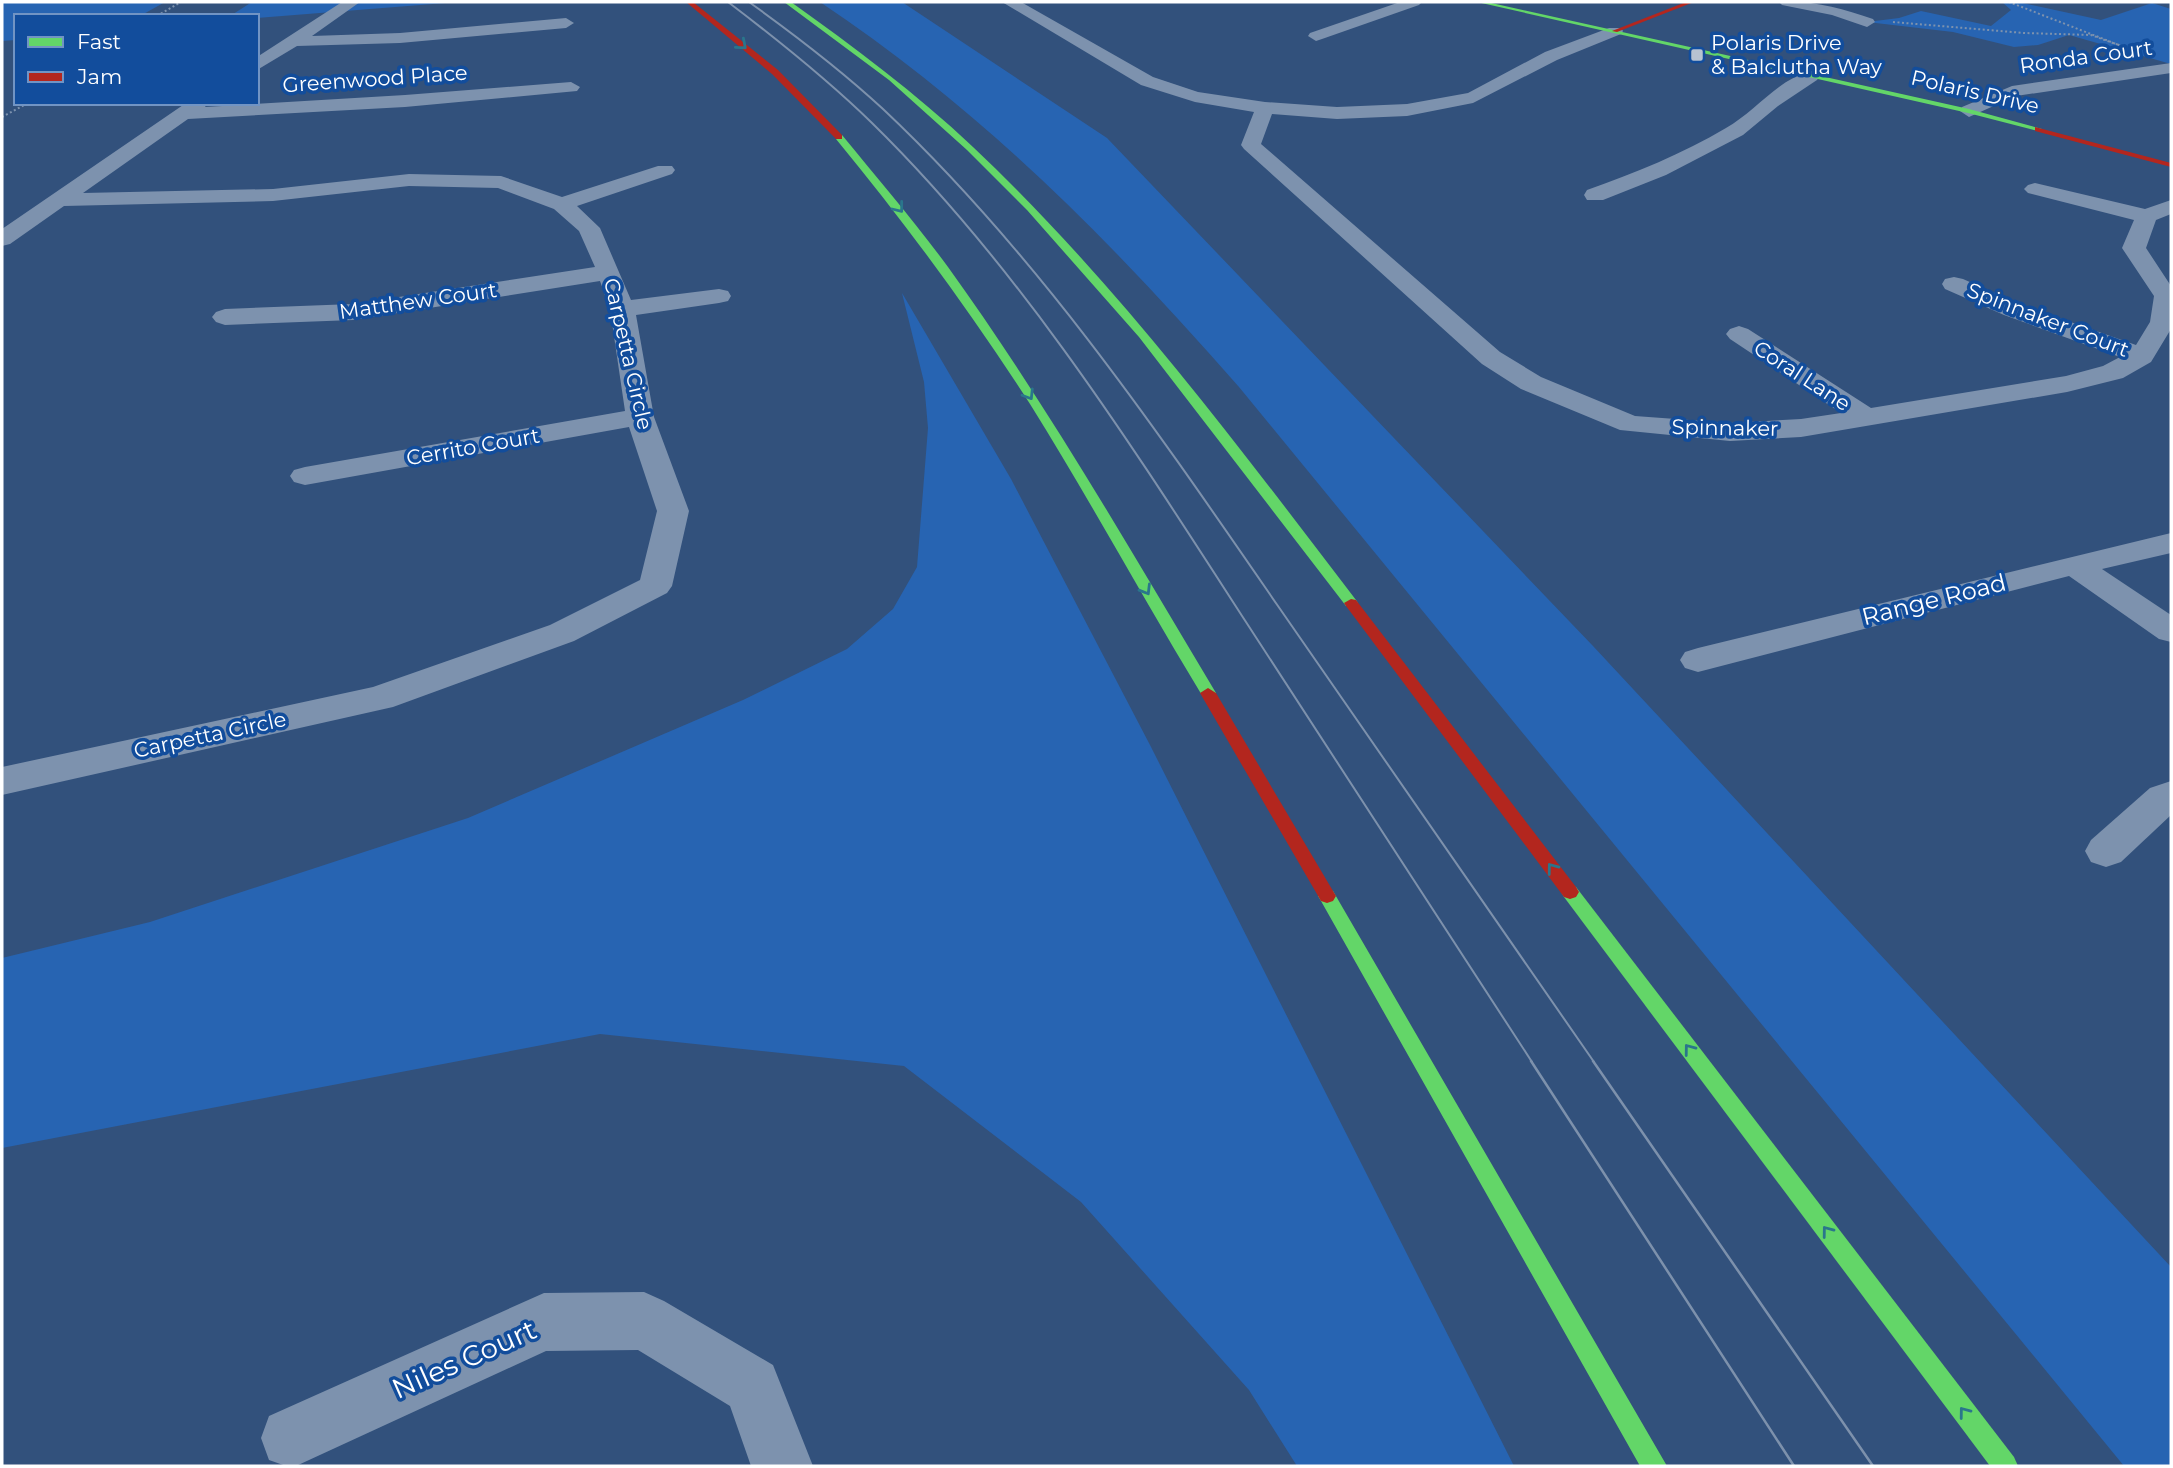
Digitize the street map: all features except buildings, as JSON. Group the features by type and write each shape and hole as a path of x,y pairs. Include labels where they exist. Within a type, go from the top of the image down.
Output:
{"main road":[{"path":"689,2 819,113 928,246 995,341 1222,718 1654,1466"},
{"path":"788,2 908,92 1006,185 1123,310 1191,393 2005,1466"},
{"name":"Polaris Drive","path":"1480,2 1969,111 2171,165"},
{"path":"1615,31 1691,2"}],"street":[{"path":"259,64 352,2"},
{"path":"1010,2 1147,82 1195,97 1265,108 1336,113 1407,110 1473,98 1501,85 1551,55 1615,31"},
{"path":"1316,36 1414,2"},
{"path":"1787,2 1835,11 1867,22"},
{"path":"295,41 400,38 565,23"},
{"name":"Ronda Court","path":"1969,111 2011,91 2171,68"},
{"path":"1595,195 1659,171 1736,131 1771,102 1811,76"},
{"name":"Greenwood Place","path":"190,109 405,101 570,87"},
{"name":"Spinnaker","path":"1265,108 1251,145 1491,358 1531,383 1630,424 1730,432 1801,428 2067,384 2113,372 2142,356"},
{"path":"2,239 190,109"},
{"path":"562,204 665,170"},
{"name":"Carpetta Circle","path":"2,781 380,698 562,633 655,586 673,511 640,417 622,309 609,272 589,228 562,204 501,183 409,180 273,195 60,200"},
{"path":"2035,189 2147,216 2171,206"},
{"path":"2142,356 2163,322 2169,297 2134,248 2147,216"},
{"name":"Matthew Court","path":"225,317 354,312 609,272"},
{"name":"Spinnaker Court","path":"1954,284 2013,310 2142,356"},
{"path":"622,309 719,296"},
{"name":"Coral Lane","path":"1739,334 1866,417"},
{"name":"Cerrito Court","path":"305,477 640,417"},
{"name":"Range Road","path":"1698,660 2171,543"},
{"path":"2074,565 2171,631"},
{"path":"2106,851 2164,798 2171,796"},
{"name":"Niles Court","path":"291,1438 544,1322 644,1321 752,1386 782,1466"}],"path":[{"path":"160,14 181,2"},
{"path":"1867,22 1907,22 2024,33 2091,35 2124,47 2009,2"},
{"path":"2,117 24,105"}],"shaded area":[{"path":"2,2 165,2 144,14 14,14 14,40 2,41"},
{"path":"252,2 458,2 259,18 259,14 233,14"},
{"path":"820,2 902,2 1107,138 1593,646 2171,1267 2171,1466 2124,1466 1239,387 1191,333 1093,229 990,133 936,87"},
{"path":"2002,2 2018,2 2101,20 2152,3 2171,9 2171,64 2069,35 2038,45 2014,47 1953,32 1867,22 1899,18 1921,11 1991,26 2011,10"},
{"path":"902,293 1011,479 1150,745 1514,1466 1297,1466 1249,1390 1081,1202 904,1066 600,1034 2,1148 2,958 150,922 468,818 743,700 847,649 893,609 917,567 928,428 924,382"}],"tram line":[{"path":"728,2 802,60 872,123 978,238 1026,299 1118,427 1532,1062"},
{"path":"749,2 851,80 940,165 993,224 1094,347 1187,475 1594,1062"},
{"path":"1531,1061 1794,1466"},
{"path":"1593,1061 1873,1466"}],"traffic: fast":[{"path":"787,2 892,79 969,148 1030,208 1087,270 1196,401 1351,603"},
{"path":"1480,2 1969,111 2038,129"},
{"path":"839,137 893,201 991,336 1081,477 1208,693"},
{"path":"1570,892 2005,1466"},
{"path":"1327,896 1654,1466"}],"traffic: jam":[{"path":"689,2 775,72 839,137"},
{"path":"1615,31 1691,2"},
{"path":"2038,129 2171,165"},
{"path":"1351,603 1570,892"},
{"path":"1208,693 1327,896"}],"place":[{"name":"Polaris Drive & Balclutha Way","path":"1697,55"}]}
